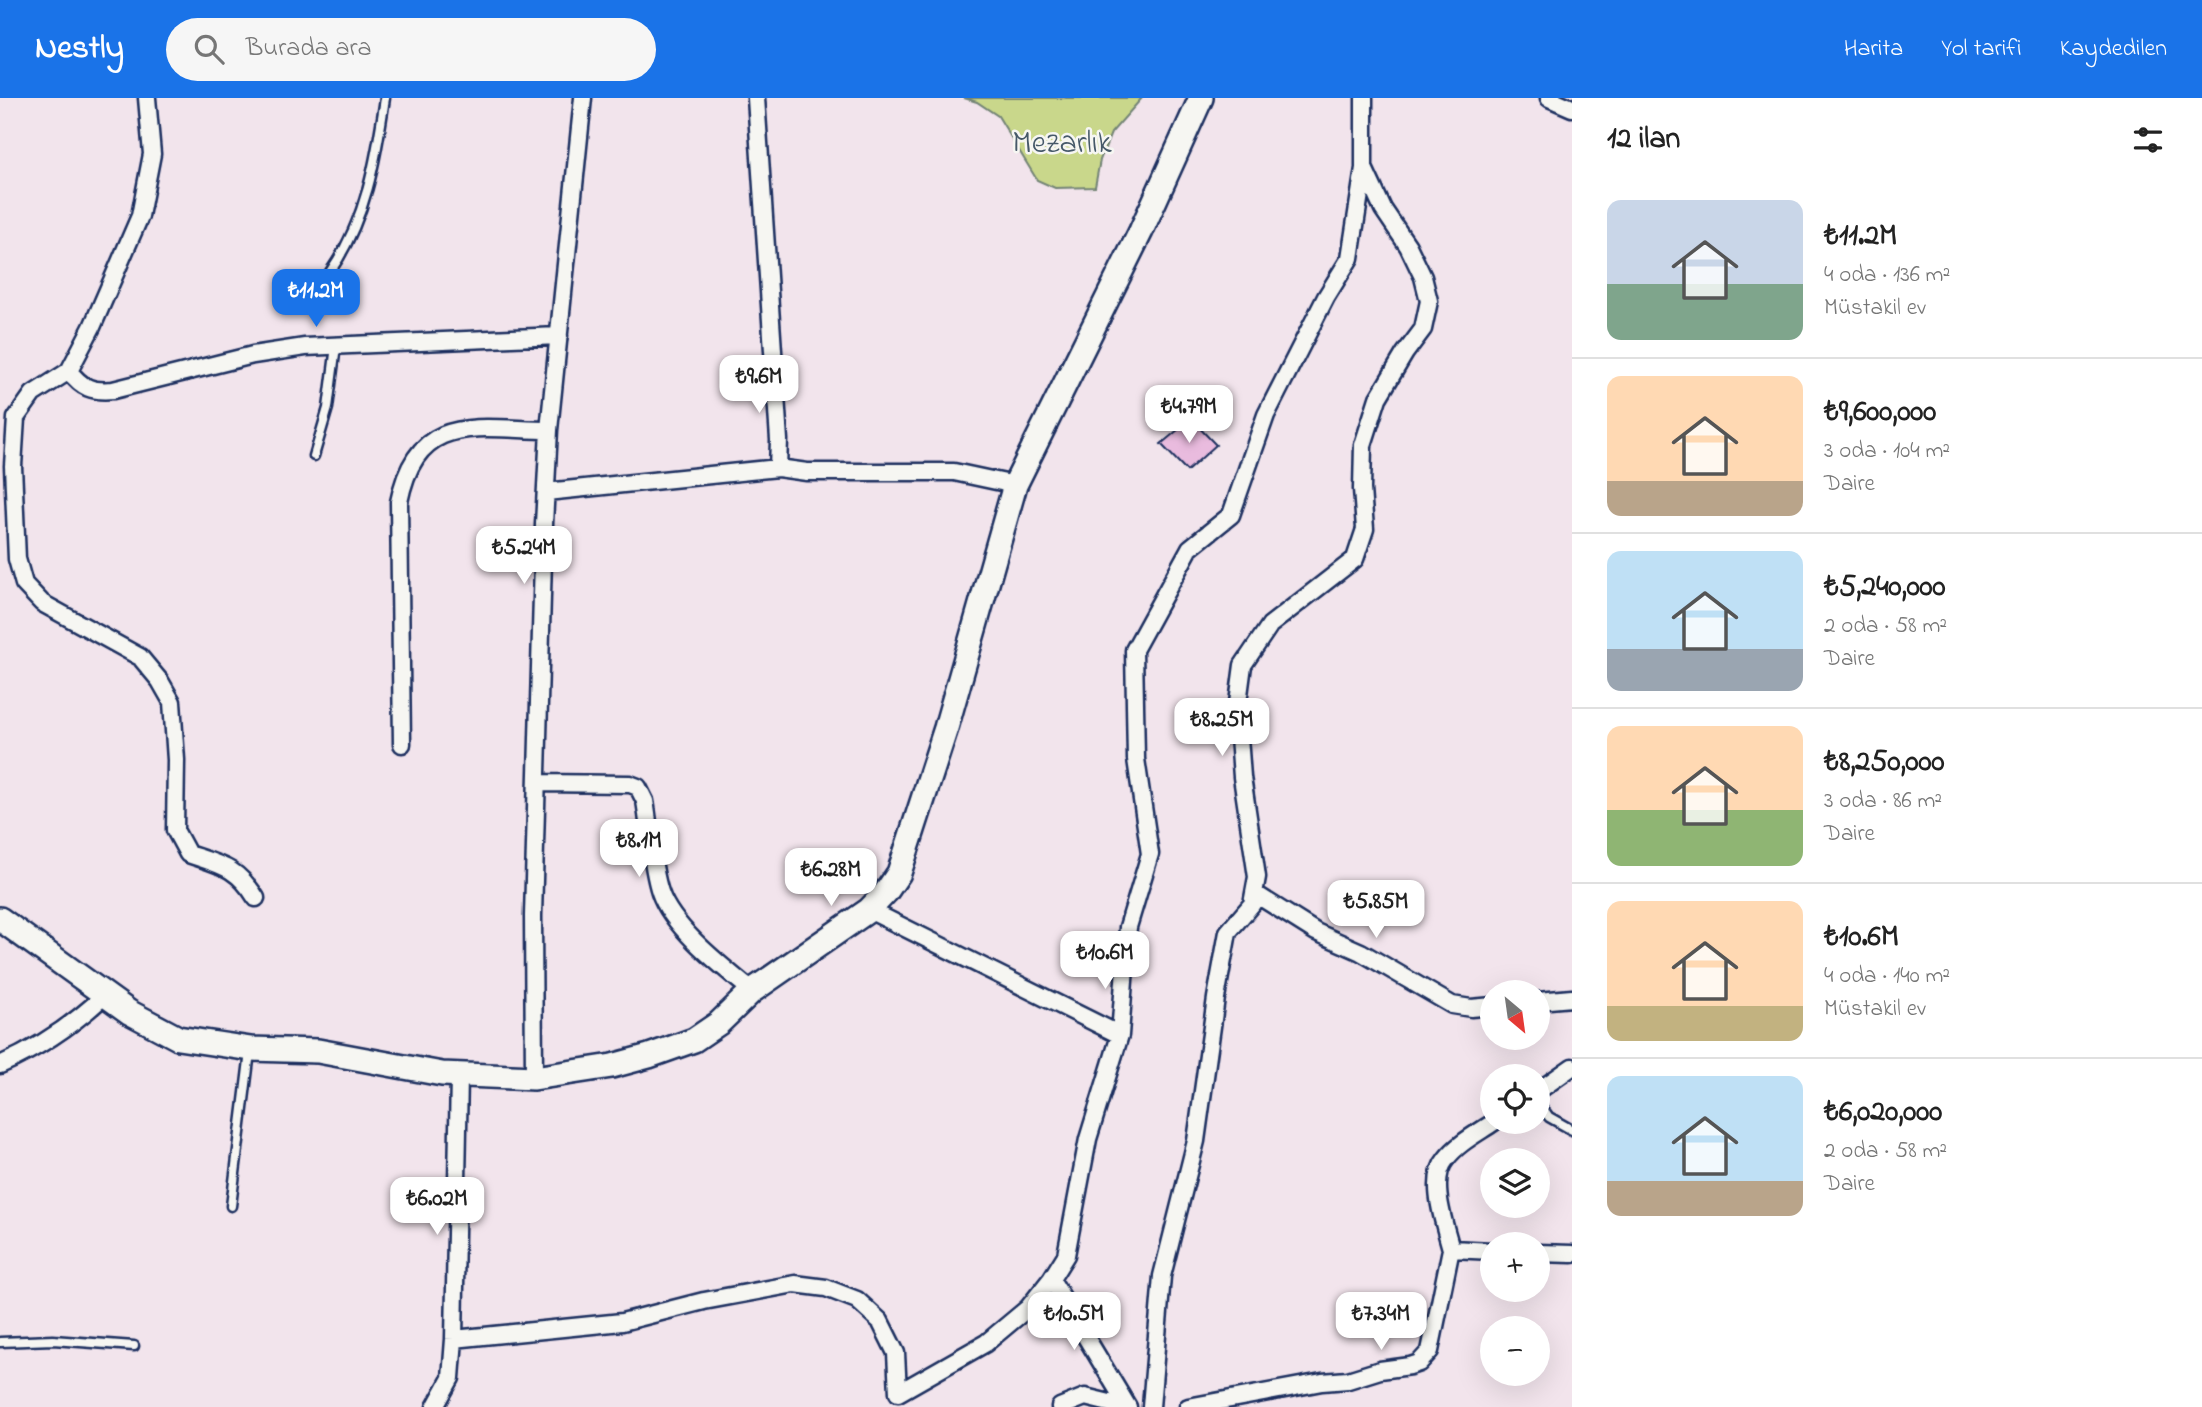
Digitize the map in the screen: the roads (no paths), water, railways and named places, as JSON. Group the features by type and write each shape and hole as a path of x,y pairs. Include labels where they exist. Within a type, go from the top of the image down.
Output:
{"street":[{"path":"147,98 152,154 140,216 92,327 69,371 33,394 16,418 12,466 17,559 24,584 42,603 141,657 160,681 172,702 176,760 175,830 188,855 228,867 256,898"},
{"path":"534,1078 533,916 549,430 583,98"},
{"path":"756,98 779,440 778,468"},
{"path":"0,919 130,1012 178,1038 251,1049 318,1051 459,1076 534,1078 612,1066 649,1056 694,1040 719,1023 752,991 869,910 899,873 946,728 1015,485 1141,232 1201,98"},
{"path":"899,1400 986,1343 1028,1308 1066,1255 1088,1139 1120,1035 1128,928 1150,855 1136,759 1134,650 1190,548 1231,514 1266,415 1326,298 1350,258 1364,168 1364,98"},
{"path":"1549,98 1572,108"},
{"path":"1151,1407 1162,1276 1196,1141 1228,932 1252,904 1257,877 1242,777 1237,710 1244,665 1270,625 1355,559 1365,529 1363,445 1378,398 1423,329 1429,301 1423,277 1408,246 1383,209 1364,168"},
{"path":"69,371 80,385 96,391 113,390 253,355 305,348 559,336"},
{"path":"402,744 399,502 404,478 422,448 434,439 457,429 549,430"},
{"path":"546,492 778,468 807,472 954,472 1015,485"},
{"path":"537,783 630,784 638,787 645,801 660,891 666,906 706,951 752,991"},
{"path":"1254,893 1316,932 1361,952 1452,1006 1480,1007"},
{"path":"869,910 1120,1035"},
{"path":"0,1065 41,1045 75,1023 105,995"},
{"path":"1550,1000 1572,998"},
{"path":"1550,1083 1572,1067"},
{"path":"435,1407 451,1378 454,1339 459,1076"},
{"path":"1188,1407 1322,1382 1348,1380 1419,1363 1430,1350 1451,1250 1437,1174 1444,1160 1480,1132"},
{"path":"1451,1250 1480,1251"},
{"path":"1550,1254 1572,1254"},
{"path":"1051,1279 1127,1407"},
{"path":"454,1339 622,1322 704,1301 795,1284 826,1288 857,1300 880,1321 897,1353 899,1400"},
{"path":"1060,1407 1085,1397 1127,1407"}],"lane":[{"path":"330,272 353,234 364,206 385,98"},
{"path":"314,456 328,408 336,346"},
{"path":"231,1206 251,1049"},
{"path":"1550,1118 1572,1130"},
{"path":"0,1342 53,1340 134,1346"}],"park label":[{"name":"Mezarlık","path":"1062,141"}]}
